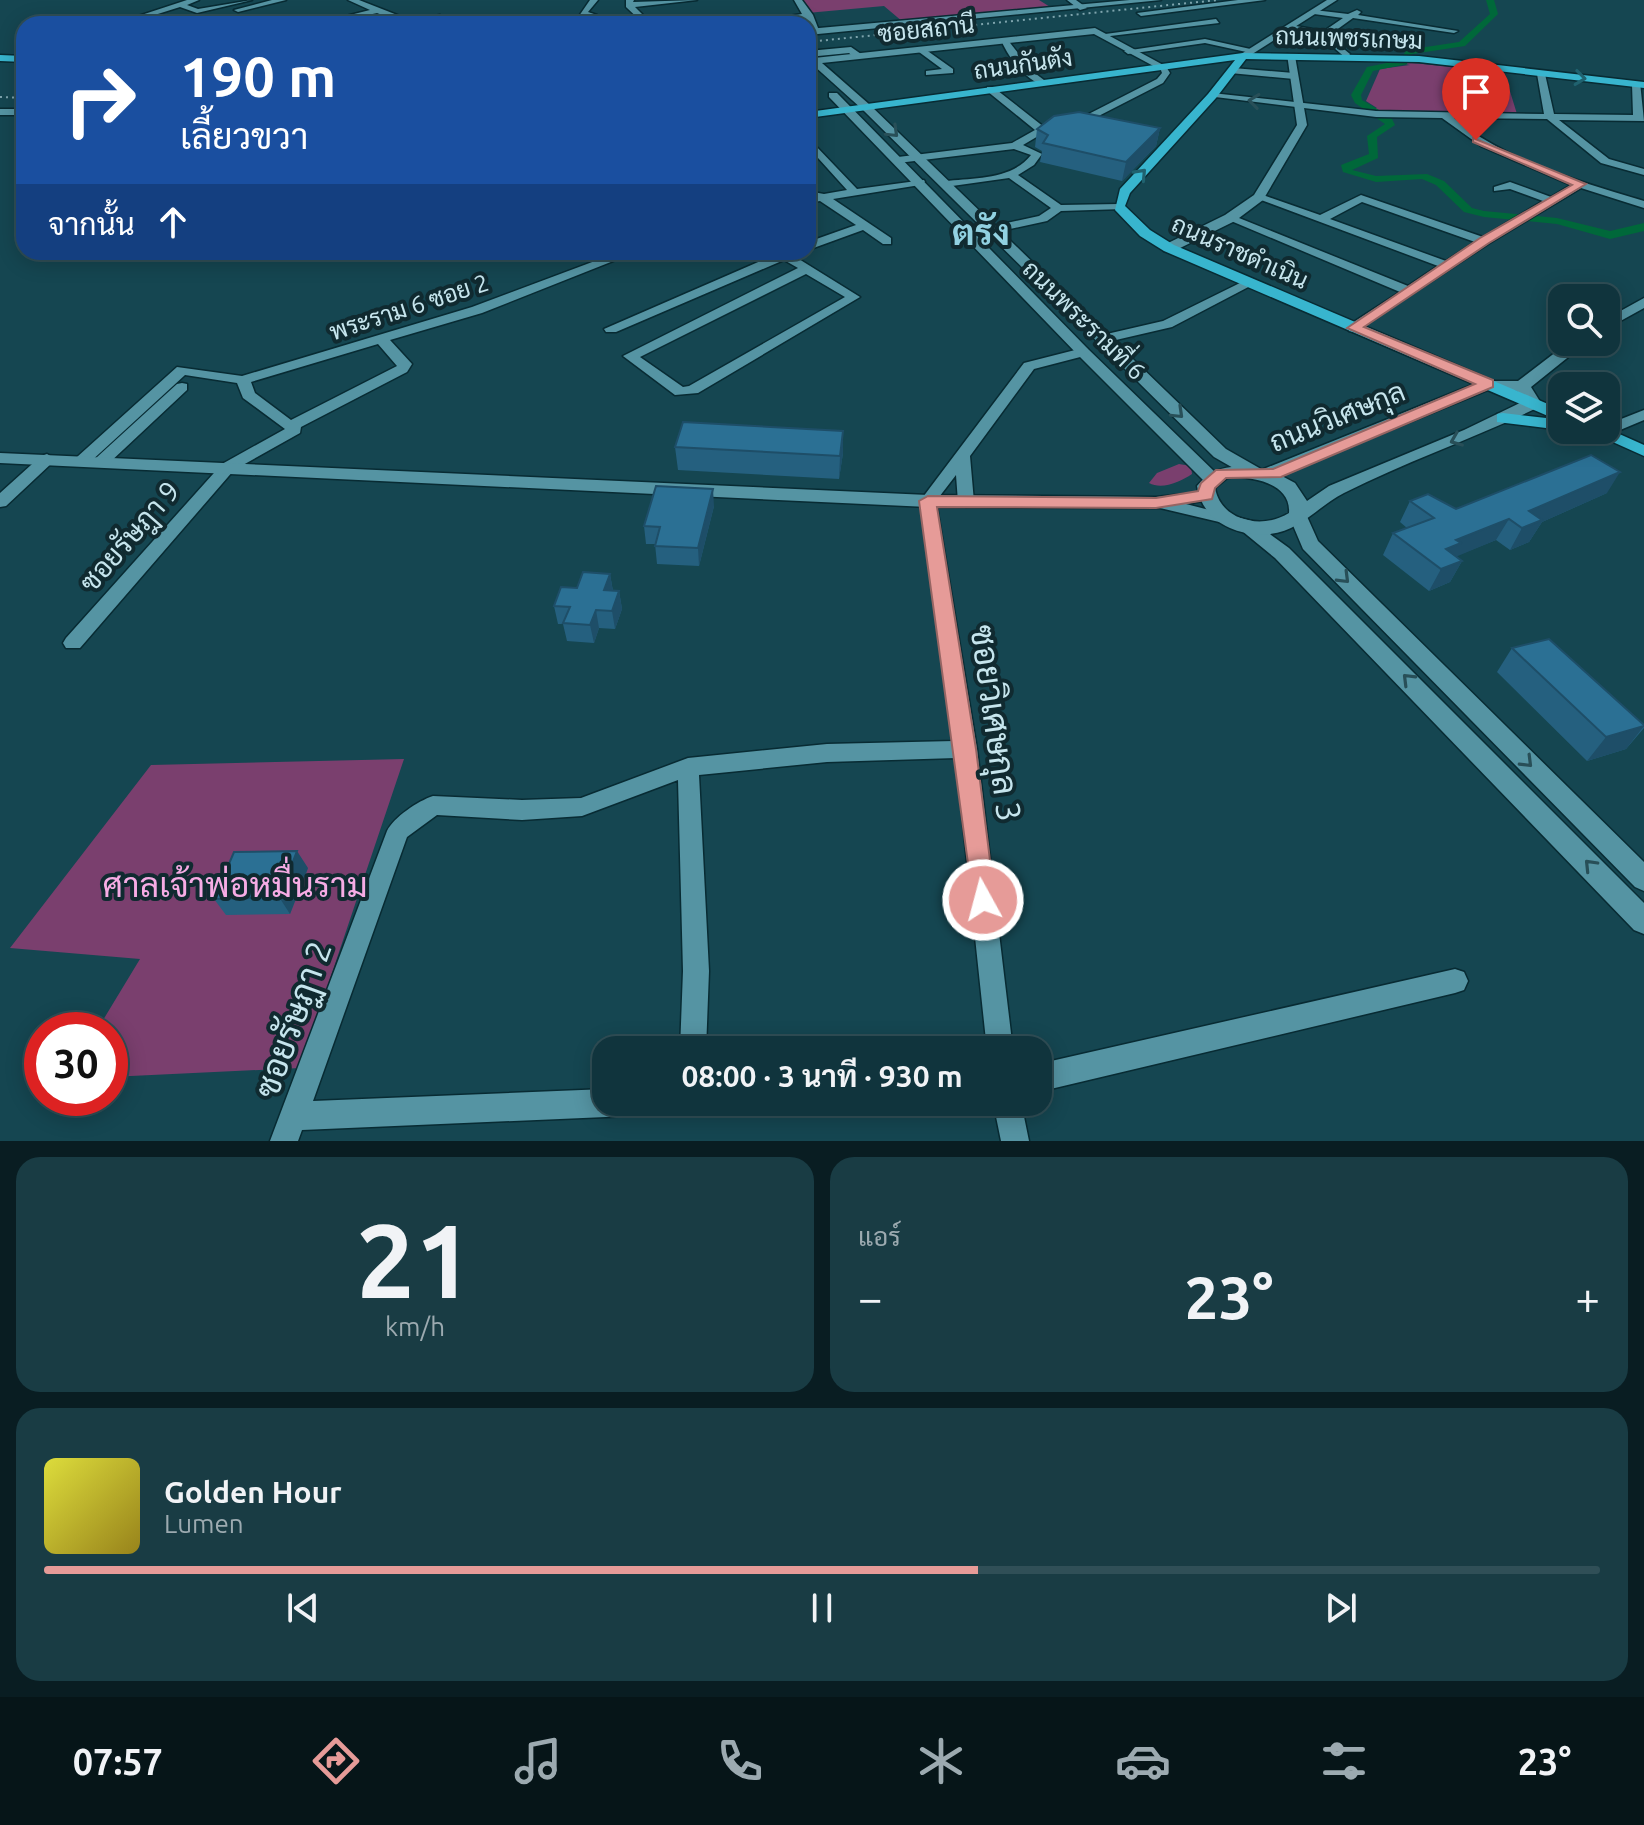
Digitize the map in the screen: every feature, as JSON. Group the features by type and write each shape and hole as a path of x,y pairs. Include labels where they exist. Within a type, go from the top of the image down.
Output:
{"main road":[{"name":"ถนนเพชรเกษม","path":"1241,60 1290,56 1419,59 1640,85"},
{"name":"ถนนกันตัง","path":"816,114 1211,60 1241,60"},
{"path":"1119,207 1124,192 1241,60"},
{"name":"ถนนราชดำเนิน","path":"1119,207 1145,233 1169,248 1548,410"},
{"path":"1503,418 1548,423"},
{"path":"1620,441 1644,451"}],"street":[{"path":"145,16 195,0"},
{"path":"181,5 197,11 248,0"},
{"path":"215,16 282,0"},
{"path":"352,0 393,16"},
{"path":"593,15 582,14 594,0"},
{"path":"630,2 693,0"},
{"path":"798,0 809,15 801,16"},
{"path":"1071,0 1083,8"},
{"path":"816,31 1157,0"},
{"path":"1100,17 1261,0"},
{"path":"1241,60 1333,0"},
{"path":"1102,35 1216,21 1189,7"},
{"path":"353,16 379,10"},
{"path":"1317,12 1454,31"},
{"path":"1290,27 1326,34 1353,15"},
{"path":"997,28 1009,40 1029,73 1041,82"},
{"name":"ซอยสถานี","path":"816,61 1095,31 1102,35"},
{"path":"1326,34 1326,42 1347,56"},
{"path":"898,160 1015,146 1042,130 1076,124 1160,81 1166,73 1162,67 1102,35"},
{"path":"1128,51 1205,41 1241,60 1294,76"},
{"path":"816,60 851,50 858,56"},
{"path":"922,50 950,71 929,73"},
{"path":"1169,248 1230,218 1259,197 1302,125 1290,56"},
{"name":"ถนนพระรามที่ 6","path":"816,67 866,107 1220,453 1278,481 1297,498 1298,516"},
{"name":"ถนนพระรามที่ 6","path":"816,69 849,110 1206,481 1220,514 1239,523"},
{"path":"1541,74 1550,117 1605,161 1644,172"},
{"path":"1212,96 1360,113 1641,118 1640,85"},
{"path":"990,89 1042,130"},
{"path":"1444,115 1476,140 1580,184 1644,205"},
{"path":"1076,124 1092,127"},
{"path":"1154,141 1169,144"},
{"path":"816,199 920,182 1010,174 1032,162 1037,154 1015,146"},
{"path":"816,149 855,193"},
{"path":"1010,174 1058,208"},
{"path":"1354,328 1484,241 1580,184"},
{"path":"1498,189 1510,185 1552,201"},
{"path":"816,194 887,241"},
{"path":"1259,197 1447,265"},
{"path":"1321,219 1361,198 1484,241"},
{"path":"992,229 1043,219 1058,208 1119,207"},
{"path":"1230,218 1409,291"},
{"path":"816,243 864,226"},
{"name":"พระราม 6 ซอย 2","path":"92,460 198,371 243,380 477,310 609,260"},
{"path":"611,329 774,260"},
{"path":"795,260 854,297 693,390 680,392 630,356 806,269"},
{"path":"1103,339 1167,324 1250,283"},
{"path":"1620,317 1644,302"},
{"path":"293,425 402,369 405,364 382,340"},
{"path":"928,501 1029,366 1083,352"},
{"path":"0,458 928,501 1156,503 1239,523 1279,528 1335,490 1533,403 1522,386 1561,356"},
{"path":"228,467 295,430 293,425 248,395 243,380"},
{"name":"ถนนวิเศษกุล","path":"1156,503 1235,471 1260,474 1488,384 1522,386"},
{"path":"1620,423 1644,415"},
{"path":"963,458 966,502"},
{"path":"0,502 47,459"},
{"name":"ซอยรัษฎา 9","path":"73,643 228,467"},
{"path":"1156,503 1165,494 1186,487 1199,476 1206,481"},
{"name":"ซอยวิเศษกุล 3","path":"928,501 966,749 998,1036"},
{"path":"1298,516 1310,544 1644,879"},
{"path":"1239,523 1268,539 1644,921"},
{"path":"694,1036 696,971 688,767 827,753 966,749"},
{"name":"ซอยรัษฏา 2","path":"288,1129 398,831 433,805 522,810 582,807 688,767"},
{"path":"1052,1075 1455,981"},
{"path":"288,1129 592,1105"},
{"path":"1010,1116 1015,1141"}],"green space":[{"path":"798,0 1039,0 1055,10 903,22 884,6 807,13"},
{"path":"1392,61 1504,72 1517,114 1366,111 1362,108 1377,108 1366,101 1380,69 1410,65"},
{"path":"1179,464 1191,466 1192,474 1165,485 1149,483 1157,473"},
{"name":"ศาลเจ้าพ่อหมื่นราม","path":"404,759 300,1068 128,1076 128,1012 108,1012 140,959 10,948 151,765"}],"building":[{"path":"1079,112 1160,128 1126,162 1043,143 1048,135 1037,129 1054,116"},
{"path":"683,422 843,431 840,456 675,447"},
{"path":"1591,455 1620,472 1529,511 1542,520 1522,528 1509,519 1456,540 1461,543 1446,549 1462,561 1441,569 1393,533 1434,518 1410,501 1428,494 1456,509"},
{"path":"656,486 713,489 698,548 655,546 660,527 644,526"},
{"path":"583,572 610,574 604,590 619,591 612,611 596,610 590,625 563,623 570,607 554,606 561,587 577,588"},
{"path":"1549,639 1644,726 1606,737 1512,648"},
{"path":"297,851 279,897 214,899 234,852"}],"waterway":[{"path":"1490,0 1494,14 1462,44 1409,52 1404,62 1370,69 1356,95 1358,101 1388,119 1390,125 1372,136 1374,156 1345,167 1348,172 1376,179 1423,176 1440,183 1468,210 1484,214 1557,221 1610,235 1644,227"}],"railway":[{"path":"816,41 1218,0"},
{"path":"0,97 16,98"}],"district":[{"name":"ตรัง","path":"981,231"}],"route":[{"path":"983,900 966,749 928,501 1156,503 1206,495 1206,486 1222,473 1275,474 1488,384 1354,328 1484,241 1580,184 1476,140"}]}
